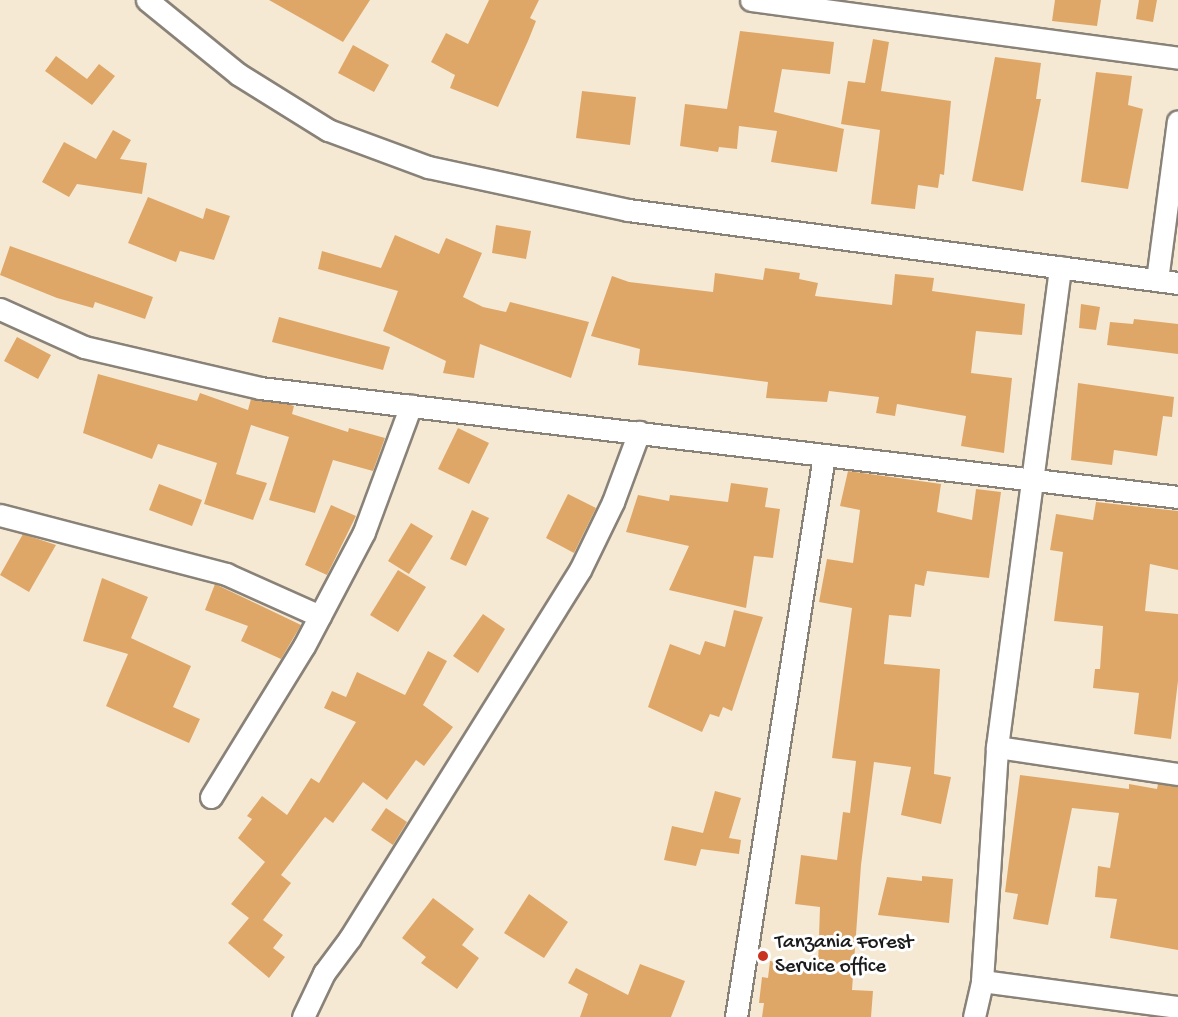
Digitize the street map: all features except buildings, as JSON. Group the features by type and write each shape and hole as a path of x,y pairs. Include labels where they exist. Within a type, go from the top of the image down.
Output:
{"street":[{"path":"147,0 238,74 328,130 428,167 628,210 1168,282 1178,121"},
{"path":"752,0 1178,58"},
{"path":"974,1017 982,981 997,747 1060,267"},
{"path":"0,309 84,348 260,388 639,432 1030,482 1178,497"},
{"path":"211,797 320,616 364,532 411,405"},
{"path":"303,1017 324,973 350,938 574,580 614,502 639,432"},
{"path":"736,1017 824,456"},
{"path":"0,515 226,574 320,616"},
{"path":"997,747 1178,774"},
{"path":"982,981 1170,1010"}],"place":[{"name":"Tanzania Forest Service office","path":"763,956"}]}
